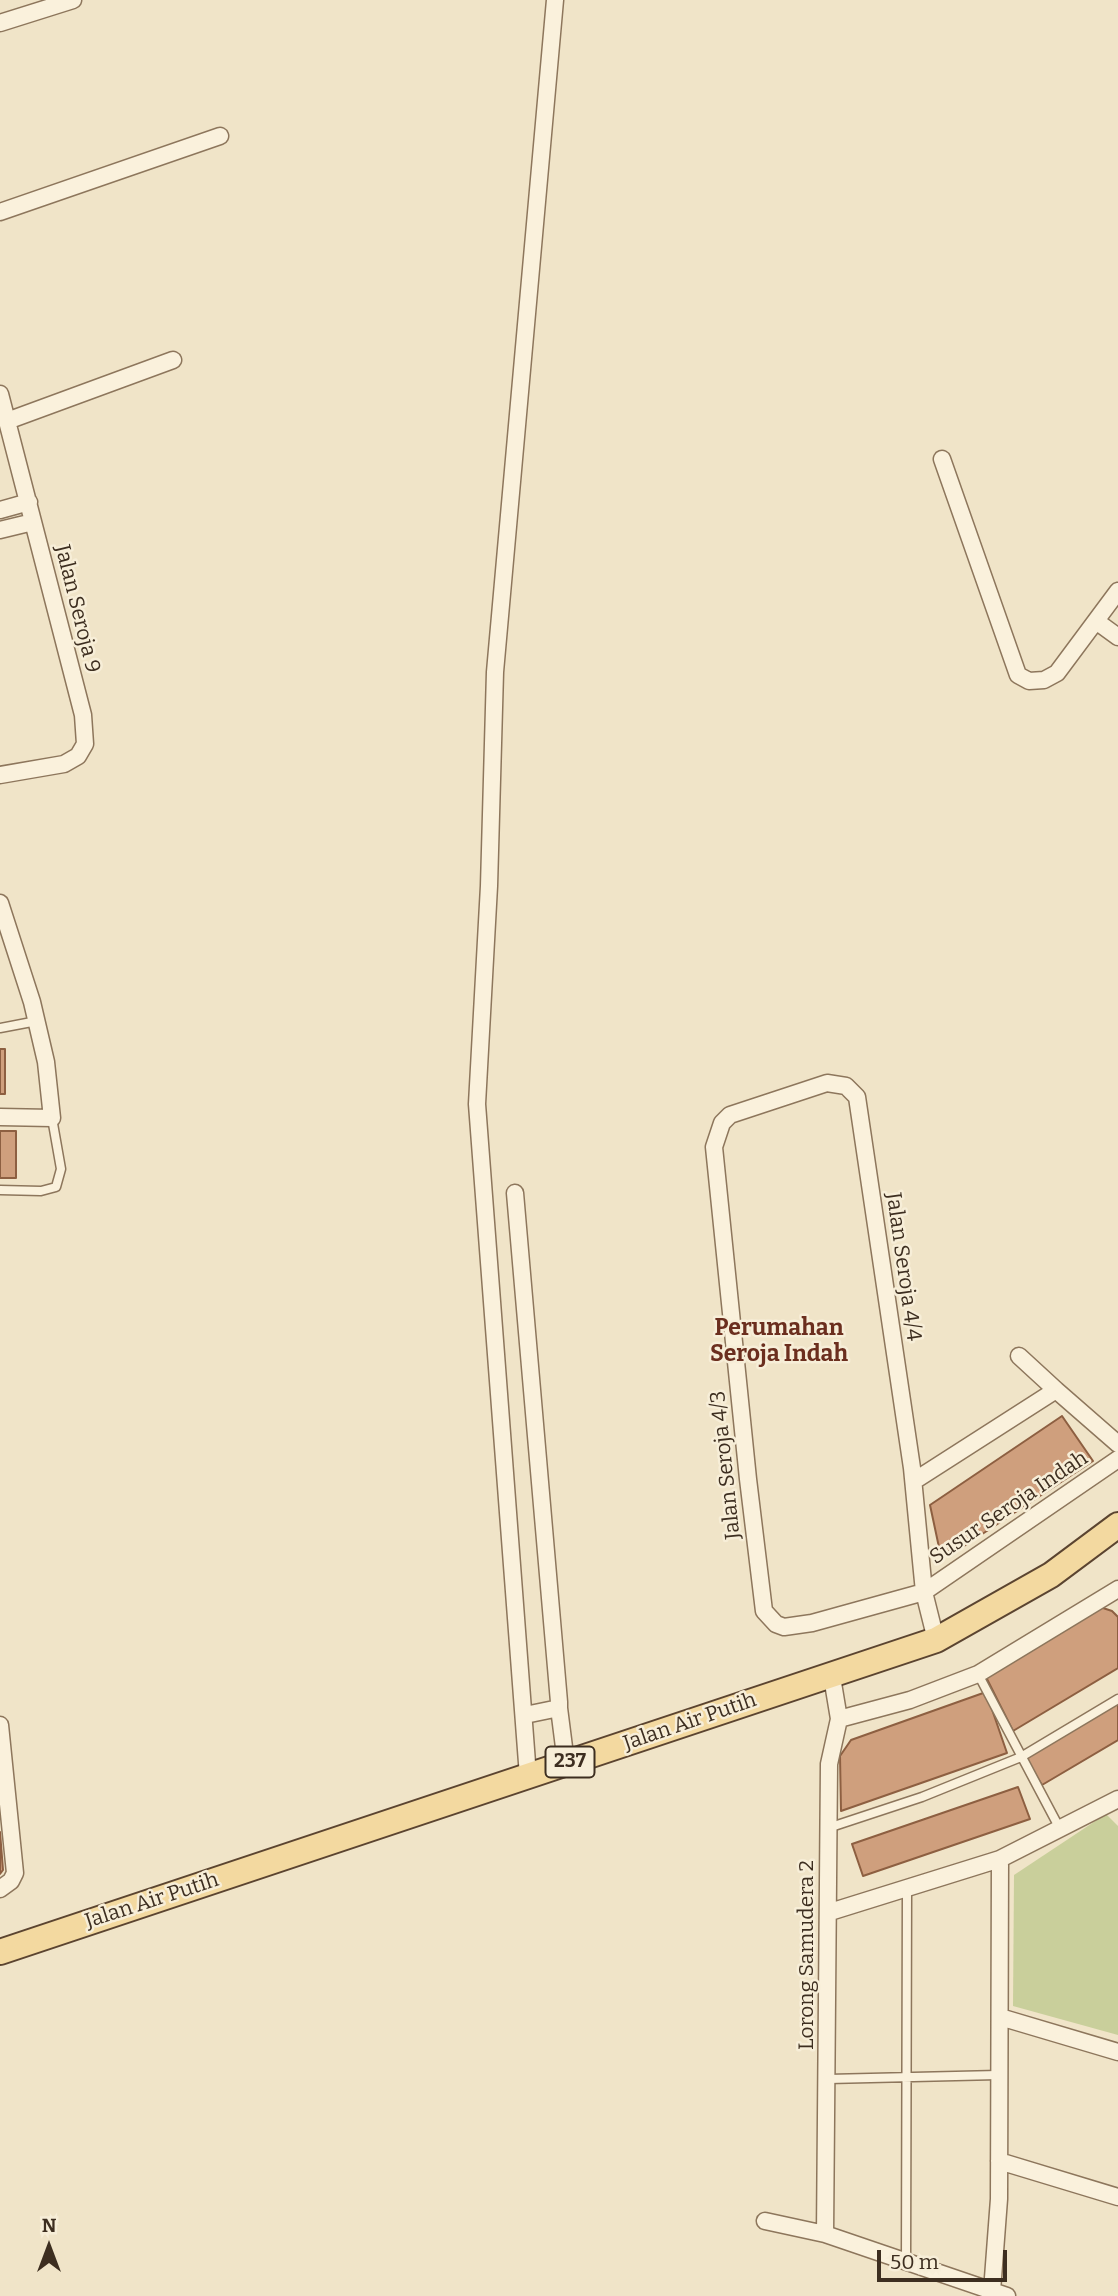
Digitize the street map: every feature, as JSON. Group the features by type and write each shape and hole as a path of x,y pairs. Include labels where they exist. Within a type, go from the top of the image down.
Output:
{"main road":[{"name":"Jalan Air Putih","path":"0,1952 755,1699 832,1677 936,1640 1051,1575 1118,1525"}],"street":[{"path":"0,23 73,0"},
{"path":"528,1776 477,1104 489,886 495,672 555,0"},
{"path":"0,212 220,136"},
{"path":"7,421 173,360"},
{"name":"Jalan Seroja 9","path":"0,394 83,715 85,744 78,756 64,764 0,775"},
{"path":"942,458 1018,675 1029,681 1044,680 1057,673 1118,592"},
{"path":"0,510 29,502"},
{"path":"0,530 33,522"},
{"path":"1096,621 1118,637"},
{"path":"0,903 3,922 37,1021 46,1062 52,1118 0,1117"},
{"name":"Jalan Seroja 4/4","path":"722,1123 730,1115 827,1083 846,1086 857,1097 914,1480 924,1591 936,1640"},
{"name":"Jalan Seroja 4/3","path":"722,1123 714,1147 764,1611 776,1624 784,1627 834,1618 924,1591"},
{"path":"515,1194 566,1763"},
{"path":"1019,1356 1118,1444"},
{"path":"914,1480 1056,1390"},
{"name":"Susur Seroja Indah","path":"924,1591 1118,1459"},
{"path":"839,1719 910,1700 978,1674 1118,1590"},
{"name":"Lorong Samudera 2","path":"825,2235 830,1912 828,1828 830,1763 839,1719 832,1677"},
{"path":"525,1715 559,1708"},
{"path":"0,1725 4,1796 15,1873 6,1885"},
{"path":"830,1912 1000,1859 1117,1801"},
{"path":"765,2221 825,2235 999,2293 1000,1859"},
{"path":"1000,2017 1118,2052"},
{"path":"999,2161 1118,2197"}],"lane":[{"path":"0,1028 37,1021"},
{"path":"0,1189 41,1191 56,1186 61,1169 52,1118"},
{"path":"978,1674 1061,1831"},
{"path":"828,1828 922,1797 1021,1757 1118,1699"},
{"path":"906,2262 907,1890"},
{"path":"828,2079 998,2075"}],"green space":[{"path":"1106,1814 1118,1826 1118,2035 1013,2006 1014,1875"}],"building":[{"path":"0,1049 5,1049 5,1094 0,1094"},
{"path":"0,1131 16,1131 16,1178 0,1178"},
{"path":"1062,1416 1093,1461 958,1550 940,1552 930,1505"},
{"path":"1094,1605 1112,1611 1118,1617 1118,1668 1013,1731 985,1675"},
{"path":"986,1692 1007,1753 841,1811 840,1756 851,1740"},
{"path":"1118,1701 1118,1740 1042,1785 1024,1756"},
{"path":"1018,1787 1030,1819 863,1876 852,1844"},
{"path":"0,1832 3,1870 0,1874"}],"district":[{"name":"Perumahan Seroja Indah","path":"779,1342"}]}
